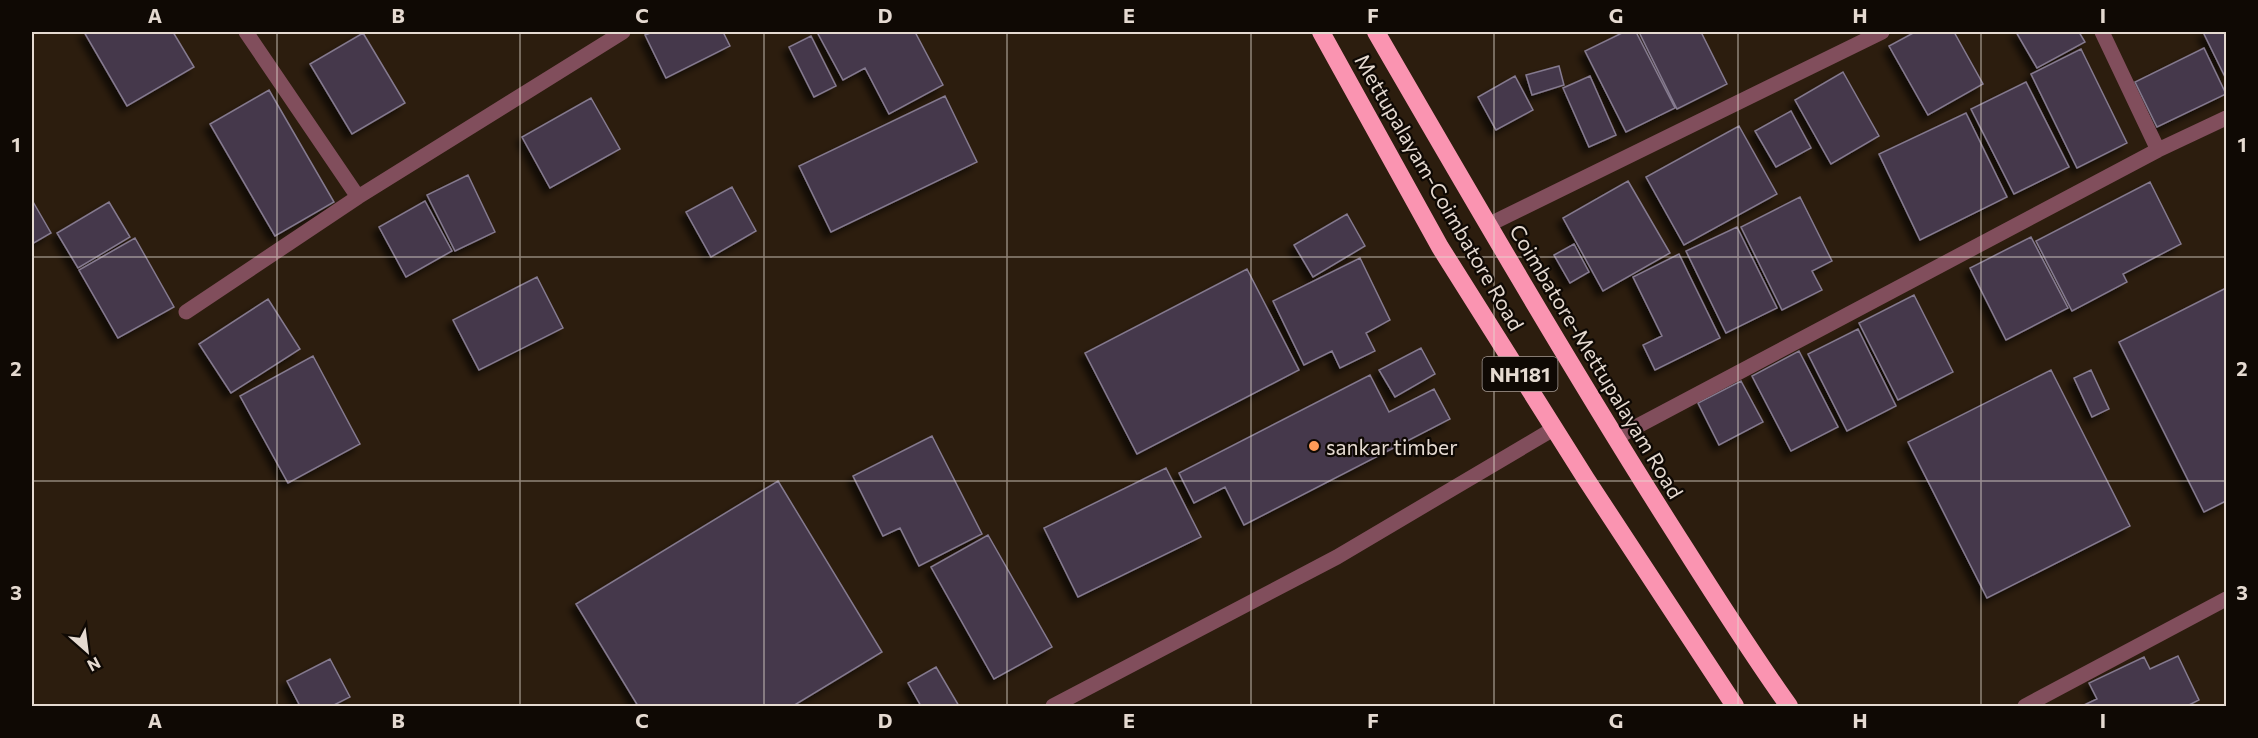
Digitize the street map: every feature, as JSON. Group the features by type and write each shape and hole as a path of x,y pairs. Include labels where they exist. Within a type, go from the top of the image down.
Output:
{"highway":[{"name":"Mettupalayam-Coimbatore Road","path":"1321,32 1440,247 1735,706"},
{"name":"Coimbatore-Mettupalayam Road","path":"1376,32 1615,438 1751,653 1789,706"}],"street":[{"path":"246,32 358,197"},
{"path":"186,312 358,197 623,32"},
{"path":"1488,225 1882,32"},
{"path":"2102,32 2158,150"},
{"path":"1615,438 2158,150 2226,118"},
{"path":"1053,706 1336,557 1555,428"},
{"path":"2025,706 2226,599"}],"building":[{"path":"84,32 173,32 194,67 127,106"},
{"path":"653,32 723,32 730,46 666,78 645,35"},
{"path":"817,32 915,32 943,85 889,114 865,68 843,80"},
{"path":"1624,32 1636,32 1675,108 1626,132 1585,51"},
{"path":"1639,32 1701,32 1727,84 1677,109"},
{"path":"1915,32 1954,32 1983,84 1928,115 1889,46"},
{"path":"2016,32 2079,32 2085,42 2037,68"},
{"path":"2203,32 2226,32 2226,79"},
{"path":"363,33 405,103 352,134 310,64"},
{"path":"811,36 836,86 814,97 789,47"},
{"path":"2204,48 2226,94 2157,127 2135,82"},
{"path":"2081,49 2127,143 2077,168 2031,74"},
{"path":"1559,66 1564,85 1532,95 1526,75"},
{"path":"1843,72 1879,136 1831,164 1795,100"},
{"path":"1515,76 1533,110 1496,130 1478,97"},
{"path":"1590,76 1616,135 1589,147 1563,88"},
{"path":"2026,82 2069,167 2014,194 1971,109"},
{"path":"269,90 334,202 275,236 210,124"},
{"path":"945,96 977,162 831,232 799,166"},
{"path":"591,98 620,149 550,188 522,137"},
{"path":"1791,111 1811,148 1776,167 1755,131"},
{"path":"1966,113 2007,197 1920,240 1879,154"},
{"path":"1739,126 1777,194 1684,245 1646,177"},
{"path":"468,175 495,232 455,251 427,195"},
{"path":"1628,181 1670,253 1603,291 1563,218"},
{"path":"2150,182 2181,244 2123,274 2127,282 2072,311 2036,241"},
{"path":"732,187 756,231 711,257 686,212"},
{"path":"1800,197 1832,261 1812,271 1822,290 1782,310 1741,227"},
{"path":"32,200 51,233 32,244"},
{"path":"425,201 452,251 406,277 379,227"},
{"path":"109,202 130,237 78,268 57,233"},
{"path":"1347,214 1365,246 1313,277 1294,245"},
{"path":"1737,227 1777,308 1726,333 1686,251"},
{"path":"2031,237 2068,308 2006,340 1970,268"},
{"path":"135,238 174,307 118,338 79,270"},
{"path":"1574,244 1589,272 1570,283 1554,255"},
{"path":"1679,254 1720,338 1655,370 1643,345 1662,336 1633,277"},
{"path":"1360,258 1390,320 1366,333 1375,351 1340,368 1332,351 1304,365 1273,301"},
{"path":"1247,269 1299,370 1137,454 1085,353"},
{"path":"537,277 563,328 479,370 453,320"},
{"path":"2226,288 2226,501 2204,512 2119,342"},
{"path":"1914,295 1953,372 1898,400 1859,323"},
{"path":"268,299 300,349 231,393 199,344"},
{"path":"1858,329 1896,406 1847,431 1808,354"},
{"path":"1421,348 1435,374 1395,397 1379,370"},
{"path":"1799,351 1838,427 1791,451 1752,376"},
{"path":"313,356 360,444 288,483 240,396"},
{"path":"2051,370 2130,526 1987,598 1908,442"},
{"path":"2091,370 2109,409 2092,417 2074,378"},
{"name":"sankar timber","path":"1370,375 1389,412 1434,389 1450,419 1244,525 1225,487 1194,503 1179,473"},
{"path":"1741,381 1763,422 1719,445 1698,403"},
{"path":"932,436 982,534 919,566 900,528 883,536 853,476"},
{"path":"1166,468 1201,537 1078,597 1044,528"},
{"path":"778,481 882,652 793,706 638,706 576,604"},
{"path":"988,535 1052,647 994,679 931,567"},
{"path":"2178,656 2199,700 2187,706 2082,706 2097,699 2089,683 2144,657 2150,669"},
{"path":"330,659 350,697 332,706 300,706 287,681"},
{"path":"936,667 959,706 921,706 908,683"}],"place":[{"name":"sankar timber","path":"1314,446"}]}
